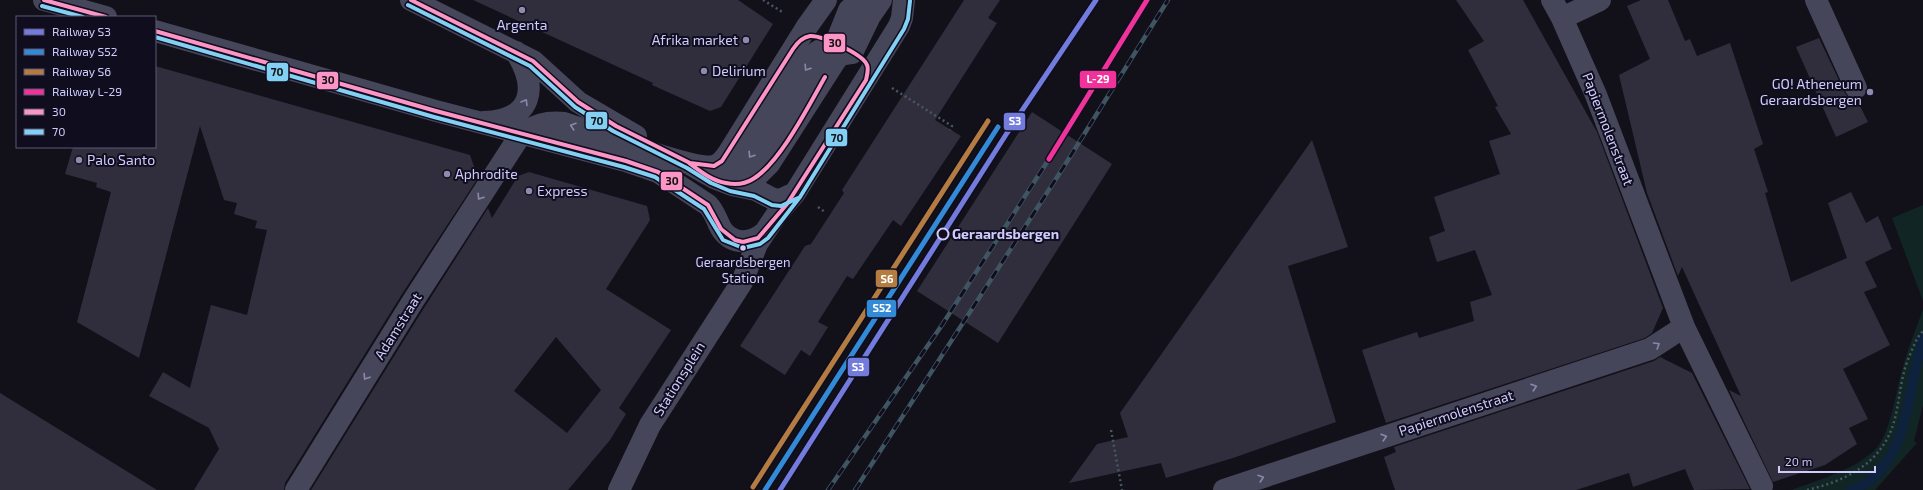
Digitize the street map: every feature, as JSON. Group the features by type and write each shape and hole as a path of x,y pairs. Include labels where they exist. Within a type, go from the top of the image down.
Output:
{"street":[{"path":"44,0 102,16"},
{"path":"411,0 533,61 578,102 616,126 690,164 739,186 780,200 795,193"},
{"path":"521,134 537,124 550,121 564,123 690,164 714,166 722,161 826,0"},
{"path":"767,230 758,238 743,242 727,235 721,229 717,212 724,196 762,172 782,146 840,54 835,44 840,0"},
{"path":"835,44 849,10 861,0"},
{"path":"835,44 870,16 881,0"},
{"path":"1557,9 1600,0"},
{"path":"1816,0 1856,88"},
{"name":"Stationsplein","path":"619,490 650,425 742,282 757,244 777,214 795,193 866,80 898,26 906,3"},
{"name":"Papiermolenstraat","path":"1557,9 1596,95 1684,327 1762,486"},
{"path":"156,31 521,134 626,161 658,172 708,205 718,220"},
{"path":"793,49 804,38 835,44 863,59 866,63 868,72 866,80"},
{"path":"479,122 509,118 525,105 529,95 528,76 525,66 516,52"},
{"name":"Adamstraat","path":"296,490 521,134"},
{"name":"Stationsplein","path":"739,186 772,210 767,230"},
{"name":"Stationsplein","path":"743,242 748,258 746,273"},
{"name":"Papiermolenstraat","path":"1224,490 1650,349 1684,327"}],"path":[{"path":"895,90 952,126 950,130"},
{"path":"818,207 825,212"},
{"path":"1807,490 1833,484 1875,457 1887,440 1894,422 1904,368 1918,335 1923,331"},
{"path":"1111,430 1122,490"}],"green space":[{"path":"1923,205 1923,301 1892,218"},
{"path":"1923,309 1923,405 1914,441 1917,443 1875,490 1791,490 1824,479 1855,464 1874,451 1880,444 1889,423 1900,376"}],"building":[{"path":"473,0 738,0 773,24 721,107 710,111"},
{"path":"964,0 1000,0 988,18 997,23 935,120 961,136 901,226 893,220 853,279 847,276 818,322 828,327 810,356 801,350 785,375 740,346 805,246 811,244 844,193 842,190"},
{"path":"1456,0 1523,0 1597,132 1663,308 1652,333 1645,338 1386,423 1362,350 1417,332 1419,338 1474,321 1470,302 1492,295 1475,250 1437,262 1429,237 1445,231 1434,197 1500,174 1489,141 1511,134 1495,107 1498,106 1468,50 1484,41"},
{"path":"1641,0 1668,0 1685,41 1690,39 1697,56 1730,43 1763,144 1754,149 1768,192 1765,193 1791,282 1847,258 1828,203 1851,192 1866,223 1878,216 1892,249 1865,262 1877,287 1864,292 1890,345 1843,369 1868,419 1849,428 1857,444 1825,465 1773,482 1729,390 1741,396 1682,267 1678,276 1647,193 1619,75 1650,59 1627,6"},
{"path":"1819,38 1845,93 1849,98 1857,100 1868,122 1836,137 1796,47"},
{"path":"156,66 470,155 478,178 402,294 285,483 284,490 194,490 219,449 209,428 149,396 163,372 190,388 211,305 247,315 267,230 255,228 257,221 234,214 237,203 224,200 200,126 139,358 77,322 111,192 96,187 97,183 65,174 73,148 156,148"},
{"path":"1032,112 1112,164 998,343 917,291"},
{"path":"1312,140 1348,247 1288,266 1336,422 1233,458 1166,478 1161,463 1069,483 1097,444 1128,437 1120,413"},
{"path":"529,172 647,206 650,220 606,289 671,330 619,408 626,414 610,440 568,490 311,490 488,208 492,218 518,176","holes":["556,337 601,390 567,433 514,391"]},
{"path":"1660,357 1692,373 1750,489 1694,490 1685,469 1633,487 1629,473 1576,490 1395,490 1384,457 1396,452 1394,447 1654,361"},
{"path":"0,393 107,459 157,490 0,490"}],"waterway":[{"path":"1851,490 1868,482 1882,469 1892,453 1906,416 1923,339"}],"railway":[{"path":"855,490 1063,168 1168,0"},
{"path":"828,490 942,325 1049,159"}],"rail line":[{"name":"S3","path":"780,490 1007,133 1096,0"},
{"name":"L-29","path":"1049,159 1147,0"},
{"name":"S6","path":"753,487 988,121"},
{"name":"S52","path":"765,490 998,127"}],"transit line":[{"name":"30","path":"44,0 102,16"},
{"name":"30","path":"156,31 436,111 626,161 658,172 708,205 721,229 735,240 743,242 758,238 787,204 866,80 868,72 868,67 864,61 841,46 815,37 810,36 805,38 793,49 722,161 714,166 690,163 616,126 578,102 533,61 411,0"},
{"name":"70","path":"156,37 434,117 624,167 655,177 704,209 723,240 743,248 760,244 768,238 800,197 904,29 908,19 910,1"},
{"name":"70","path":"408,5 530,66 575,107 613,131 687,168 711,183 730,191 754,196 772,205 781,206 798,198"},
{"name":"70","path":"42,6 79,16"},
{"name":"30","path":"689,163 706,175 721,182 740,184 753,179 763,171 783,147 825,77"}],"place":[{"name":"Argenta","path":"522,10"},
{"name":"Afrika market","path":"746,40"},
{"name":"Delirium","path":"704,71"},
{"name":"GO! Atheneum Geraardsbergen","path":"1870,92"},
{"name":"Palo Santo","path":"79,160"},
{"name":"Aphrodite","path":"447,174"},
{"name":"Express","path":"529,191"},
{"name":"Geraardsbergen","path":"943,234"},
{"name":"Geraardsbergen Station","path":"743,248"}]}
